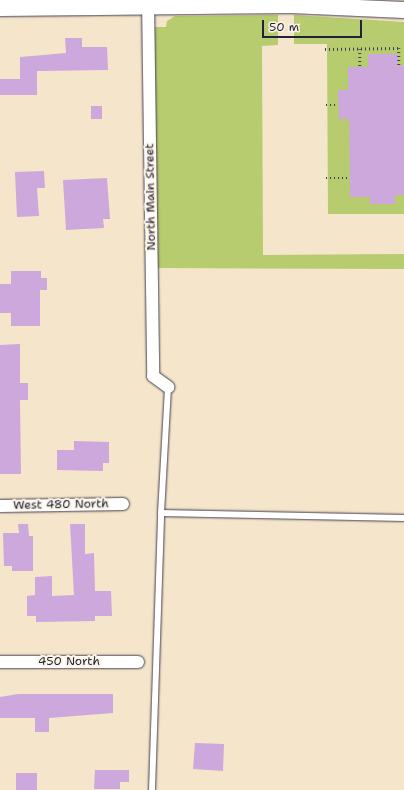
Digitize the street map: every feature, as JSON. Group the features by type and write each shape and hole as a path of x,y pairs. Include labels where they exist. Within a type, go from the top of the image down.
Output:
{"street":[{"path":"0,8 148,2 290,5 404,10"},
{"name":"North Main Street","path":"148,2 153,376 168,387"},
{"name":"West 480 North","path":"0,506 123,504"},
{"name":"450 North","path":"0,662 138,662"}],"lane":[{"path":"152,790 161,513 168,387"},
{"path":"161,513 404,518"}],"path":[{"path":"325,49 399,48 400,66"},
{"path":"360,49 360,67"},
{"path":"326,106 338,106"},
{"path":"326,178 350,178"}],"green space":[{"path":"278,15 278,45 262,46 263,255 404,254 404,269 158,268 154,27 166,27 167,21 175,16"},
{"path":"294,15 404,22 404,214 328,214 327,44 294,44"}],"building":[{"path":"65,38 82,38 82,47 107,47 108,70 37,71 37,95 0,95 0,79 20,79 20,57 66,53"},
{"path":"368,54 398,54 398,66 404,65 404,195 395,195 395,204 370,204 370,197 350,197 349,119 339,119 338,90 348,90 348,67 368,67"},
{"path":"91,106 102,106 102,119 91,119"},
{"path":"44,171 45,188 37,188 39,216 17,217 15,172"},
{"path":"107,178 110,219 103,219 104,228 66,230 63,180"},
{"path":"11,271 41,271 41,278 47,278 47,290 40,290 40,326 11,326 11,313 0,313 0,284 11,284"},
{"path":"20,344 20,383 28,383 28,400 20,400 21,474 0,474 0,345"},
{"path":"74,441 109,442 109,463 103,463 103,471 57,470 57,450 74,450"},
{"path":"18,524 28,524 29,536 33,536 33,571 12,571 12,566 4,566 3,533 19,533"},
{"path":"70,524 85,524 85,554 94,553 95,591 111,591 112,616 95,616 95,621 36,622 36,616 27,616 27,596 35,595 35,577 52,576 52,596 74,595"},
{"path":"18,694 113,694 113,713 49,718 49,732 35,732 35,718 0,718 0,697"},
{"path":"195,743 224,744 223,771 193,769"},
{"path":"95,770 129,770 129,782 120,782 120,789 94,789"},
{"path":"16,773 37,773 37,790 16,790"}]}
